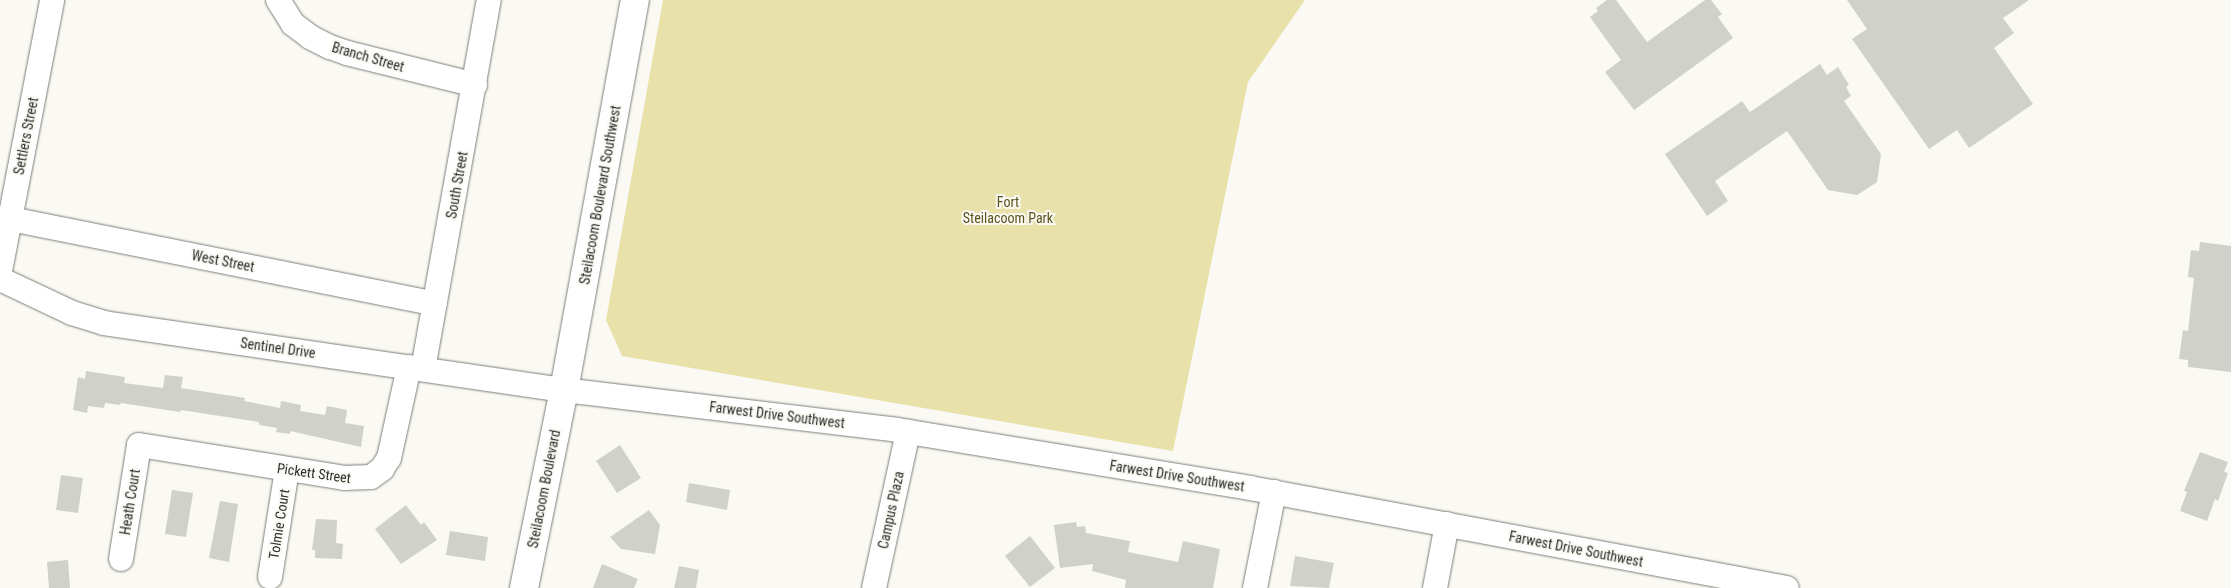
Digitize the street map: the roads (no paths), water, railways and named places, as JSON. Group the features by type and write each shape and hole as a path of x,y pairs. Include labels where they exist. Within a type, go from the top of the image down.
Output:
{"main road":[{"name":"Steilacoom Boulevard Southwest","path":"564,390 635,0"},
{"name":"Steilacoom Boulevard","path":"524,588 564,390"}],"street":[{"name":"Settlers Street","path":"0,271 52,0"},
{"name":"Branch Street","path":"278,0 293,24 310,37 330,47 475,85"},
{"name":"South Street","path":"416,368 435,304 490,0"},
{"name":"West Street","path":"11,219 435,304"},
{"name":"Sentinel Drive","path":"0,279 72,313 104,322 564,390"},
{"name":"Pickett Street","path":"139,445 288,470 360,479 372,477 382,470 388,458 416,368"},
{"name":"Farwest Drive Southwest","path":"564,390 908,432 1274,492 1786,588"},
{"name":"Campus Plaza","path":"874,588 908,432"},
{"name":"Heath Court","path":"121,559 139,445"},
{"name":"Tolmie Court","path":"270,577 288,470"},
{"path":"1255,588 1274,492"},
{"path":"1435,588 1447,524"}],"park label":[{"name":"Fort Steilacoom Park","path":"1008,210"}]}
